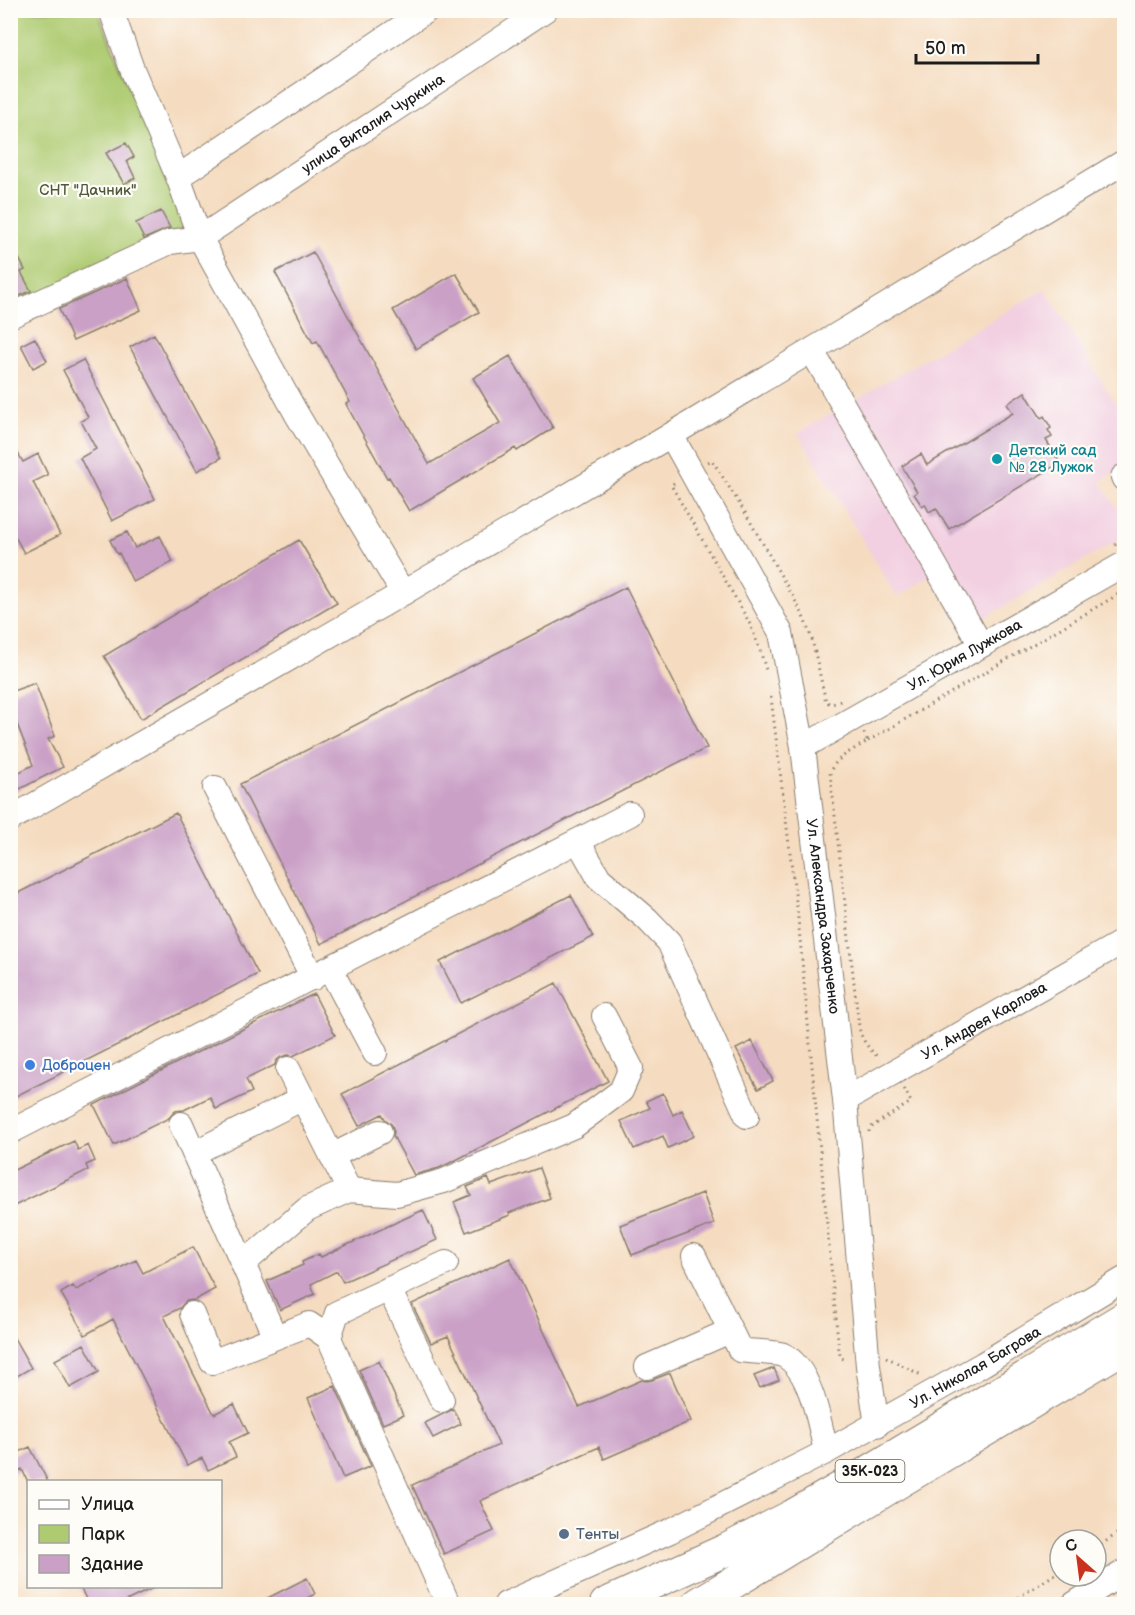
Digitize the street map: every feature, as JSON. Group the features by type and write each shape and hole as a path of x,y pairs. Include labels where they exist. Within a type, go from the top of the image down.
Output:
{"main road":[{"name":"35К-023","path":"606,1605 728,1549 792,1516 1125,1318"},
{"name":"35К-023","path":"698,1605 1125,1347"}],"street":[{"path":"111,10 132,69 178,177 200,238 296,413 403,593"},
{"path":"178,177 427,10"},
{"name":"улица Виталия Чуркина","path":"200,238 545,10"},
{"path":"10,819 403,593 812,351 1125,162"},
{"path":"10,316 170,242 200,238"},
{"path":"812,351 981,645"},
{"name":"Ул. Александра Захарченко","path":"671,435 781,633 804,747 845,1100 867,1358 877,1425"},
{"name":"Ул. Юрия Лужкова","path":"804,747 981,645 1116,557"},
{"path":"215,788 321,973 375,1053"},
{"path":"10,1132 630,814"},
{"path":"578,841 599,878 648,918 669,942 747,1116"},
{"name":"Ул. Андрея Карлова","path":"845,1100 1125,941"},
{"path":"243,1264 307,1209 349,1190 397,1194 444,1181 574,1126 621,1091 631,1068 604,1016"},
{"path":"288,1069 349,1190"},
{"path":"194,1153 303,1098"},
{"path":"181,1124 275,1337"},
{"path":"332,1156 381,1132"},
{"path":"694,1256 740,1350 782,1355 801,1370 815,1404 826,1452"},
{"path":"192,1314 212,1362 337,1313 446,1263"},
{"name":"Ул. Николая Багрова","path":"506,1605 670,1531 826,1452 983,1364 1125,1279"},
{"path":"389,1289 442,1400"},
{"path":"330,1338 337,1313"},
{"path":"309,1324 330,1338 448,1605"},
{"path":"647,1367 730,1330"},
{"path":"1074,1605 1125,1572"}],"path":[{"path":"768,677 749,622 671,485 712,460 746,514 801,611 812,639 826,702 832,704 847,699 868,741"},
{"path":"1116,557 1125,539"},
{"path":"869,1136 869,1130 874,1125 911,1102 894,1072 871,1051 860,1032 830,772 833,765 868,741 1125,591"},
{"path":"771,697 799,929 839,1351 841,1358 851,1361 886,1357 927,1379"},
{"path":"1108,1540 1125,1529"},
{"path":"1008,1605 1048,1579"}],"shaded area":[{"path":"1045,289 1124,418 1124,465 1100,481 1124,519 1124,537 963,630 932,575 897,597 798,433"}],"green space":[{"name":"СНТ \"Дачник\"","path":"10,11 98,11 186,227 10,313"}],"building":[{"path":"126,143 134,157 127,161 135,178 124,184 106,153"},
{"path":"161,211 170,228 144,239 136,223"},
{"path":"10,241 25,270 21,272 31,291 10,300"},
{"path":"313,252 429,464 500,423 473,378 510,356 553,428 517,451 515,448 409,511 389,477 387,478 346,404 350,402 317,341 313,343 275,272"},
{"path":"456,273 479,312 416,349 393,310"},
{"path":"127,278 141,310 73,341 59,309"},
{"path":"154,334 221,458 197,471 130,347"},
{"path":"35,338 47,361 33,368 21,345"},
{"path":"83,360 155,499 112,521 80,458 96,449 81,421 88,417 63,370"},
{"name":"Детский сад № 28 Лужок","path":"1025,392 1041,418 1044,416 1051,428 1048,430 1052,437 1046,440 1060,463 949,529 936,508 929,512 925,504 922,506 902,466 921,454 927,465 1013,413 1007,404"},
{"path":"10,439 23,462 38,454 48,475 33,482 60,535 24,553 10,527"},
{"path":"127,532 135,548 160,536 173,562 133,582 110,540"},
{"path":"299,540 337,603 141,719 104,656"},
{"path":"626,587 707,748 321,944 240,784"},
{"path":"35,683 55,736 48,739 63,767 10,794 10,777 33,765 10,706 10,692"},
{"path":"176,813 258,974 10,1099 10,897"},
{"path":"571,895 593,937 461,1003 440,962"},
{"path":"556,983 608,1081 456,1160 439,1168 414,1175 393,1136 392,1125 382,1114 359,1126 342,1094"},
{"path":"314,994 335,1035 293,1056 281,1057 275,1065 246,1079 252,1092 216,1109 210,1097 184,1110 175,1111 169,1118 114,1145 94,1105"},
{"path":"752,1041 773,1081 758,1089 736,1049"},
{"path":"663,1093 673,1115 682,1110 694,1136 668,1148 663,1136 634,1149 621,1121 650,1108 646,1101"},
{"path":"74,1141 78,1150 88,1145 95,1161 86,1165 88,1170 10,1208 10,1172"},
{"path":"539,1168 550,1198 466,1232 454,1202 471,1195 467,1187 488,1178 491,1185"},
{"path":"703,1193 714,1224 632,1255 620,1225"},
{"path":"423,1210 437,1240 343,1282 337,1271 311,1284 315,1294 280,1310 267,1281 303,1265 302,1262 319,1254 321,1257"},
{"path":"193,1247 215,1289 195,1300 186,1301 180,1308 164,1316 214,1414 234,1404 248,1433 229,1442 236,1457 208,1470 202,1458 187,1465 113,1319 85,1335 61,1293 73,1286 76,1290 136,1260 143,1273"},
{"path":"510,1258 579,1407 642,1380 652,1380 670,1373 691,1421 604,1459 599,1447 480,1501 494,1531 444,1554 412,1485 499,1445 448,1336 431,1343 412,1304"},
{"path":"10,1331 31,1368 10,1380"},
{"path":"84,1344 99,1372 70,1388 55,1360"},
{"path":"379,1361 403,1415 383,1424 359,1370"},
{"path":"774,1368 779,1380 760,1388 754,1376"},
{"path":"335,1386 371,1466 343,1478 308,1398"},
{"path":"453,1409 461,1424 433,1438 425,1423"},
{"path":"30,1447 47,1480 27,1480 22,1469 10,1475 10,1456"},
{"path":"307,1578 315,1594 294,1605 254,1605"},
{"path":"80,1588 153,1588 118,1605 89,1605"}],"place":[{"name":"Детский сад № 28 Лужок","path":"997,459"},
{"name":"Доброцен","path":"30,1065"},
{"name":"Тенты","path":"564,1534"}]}
